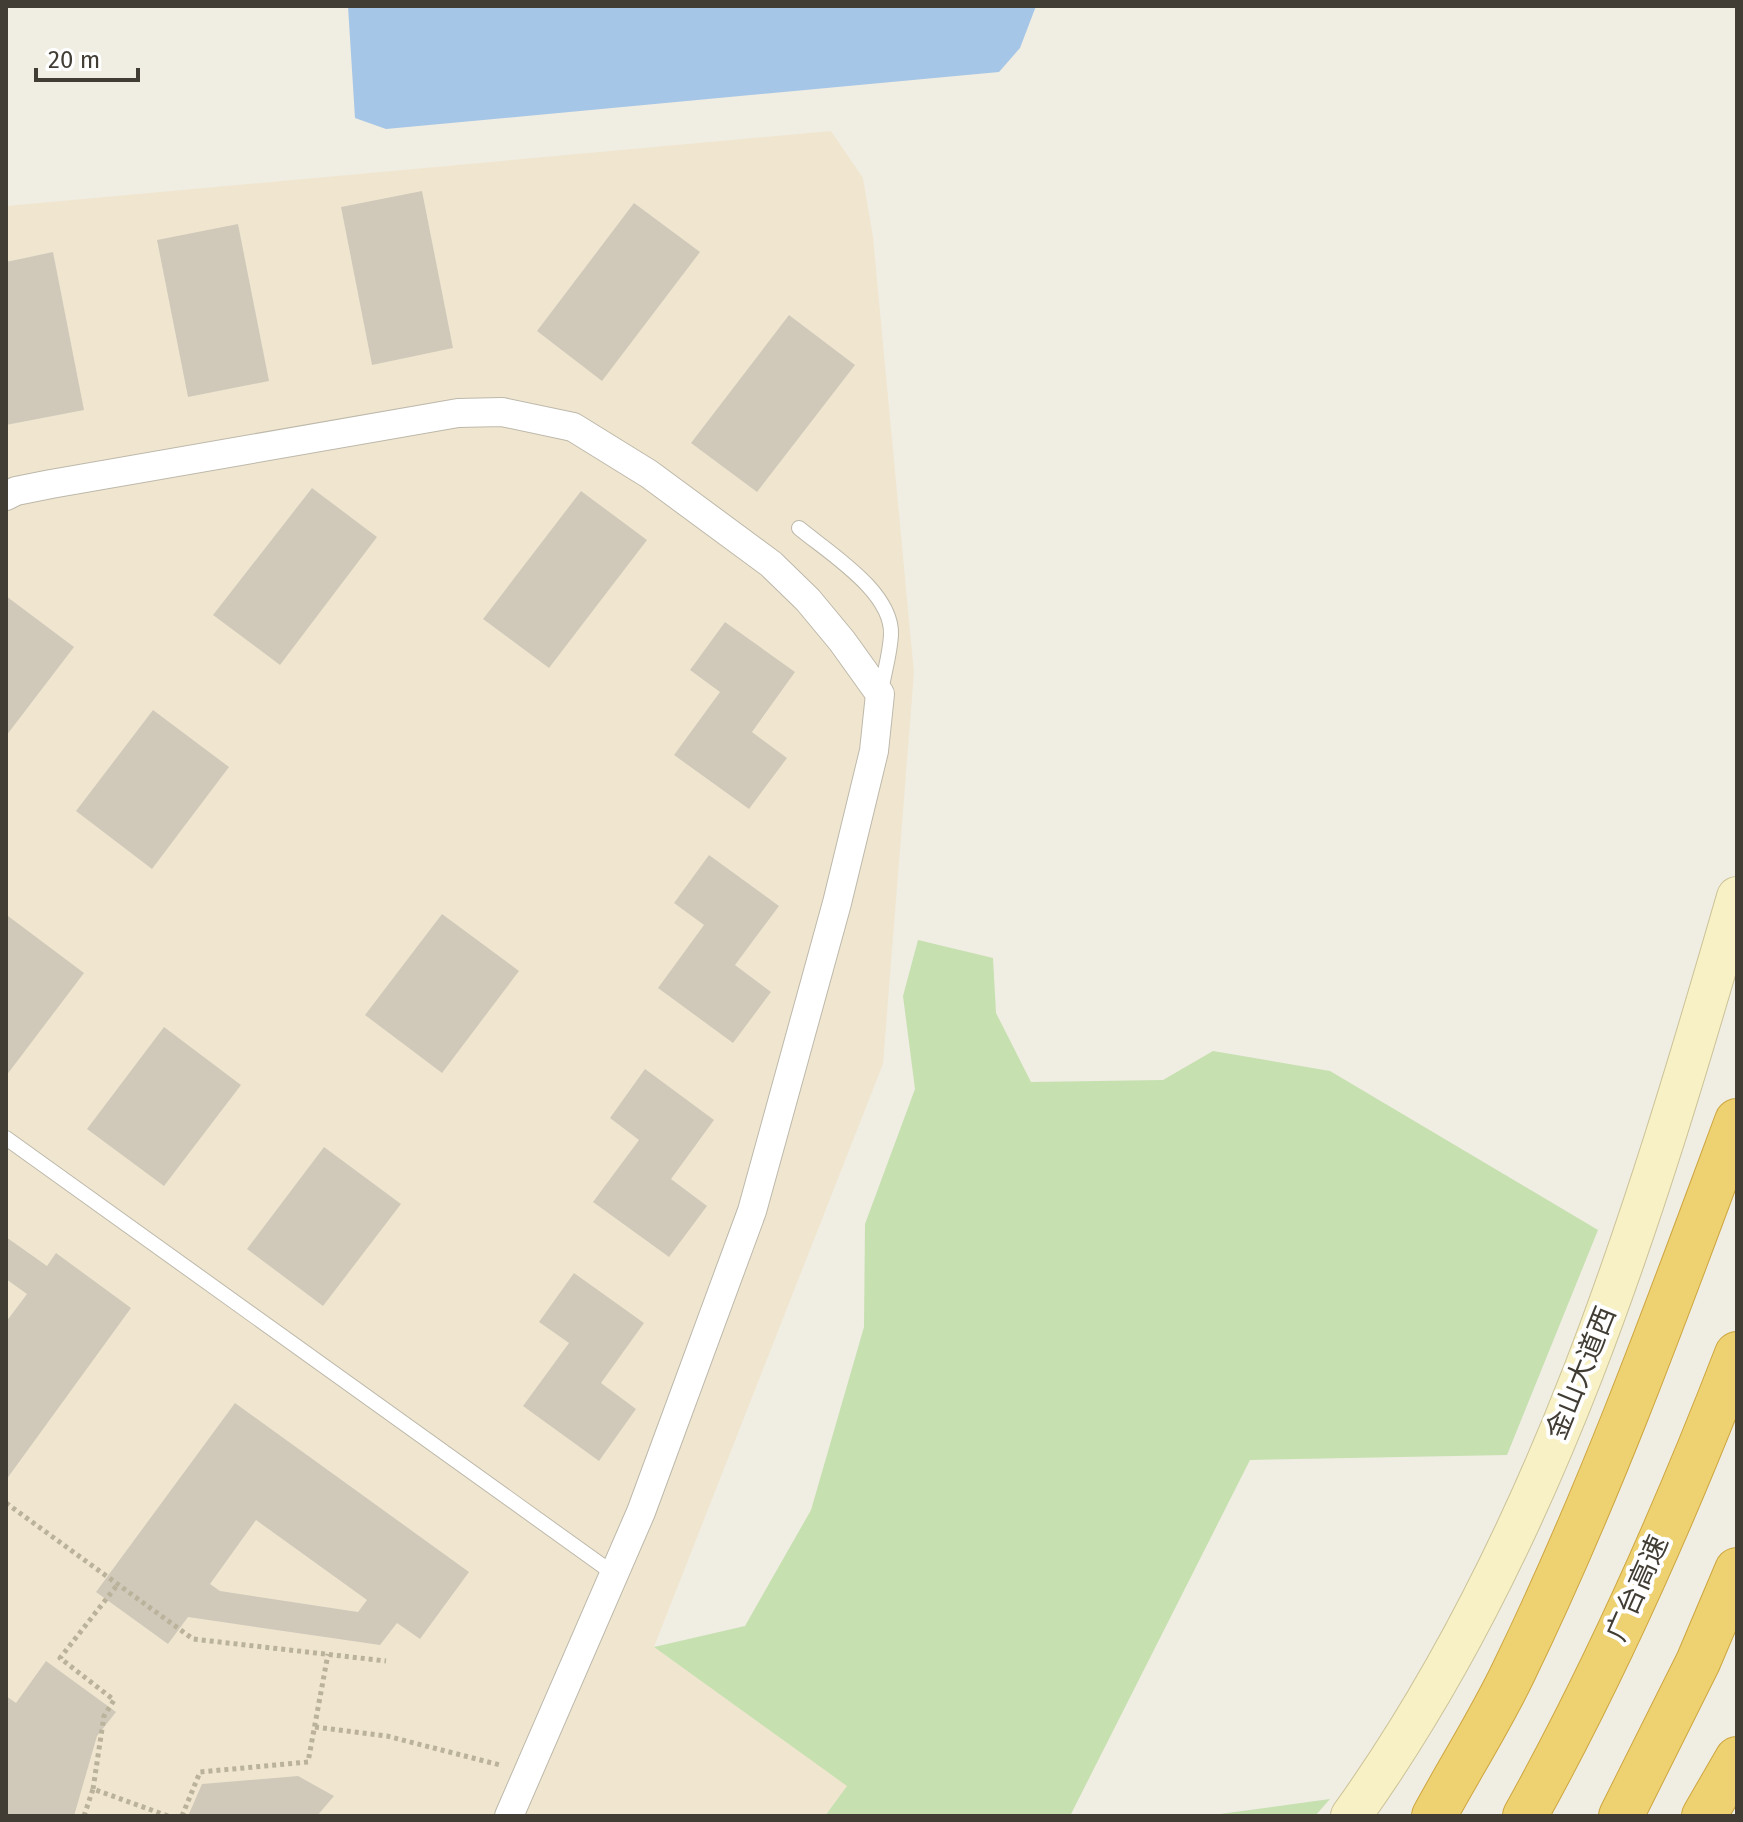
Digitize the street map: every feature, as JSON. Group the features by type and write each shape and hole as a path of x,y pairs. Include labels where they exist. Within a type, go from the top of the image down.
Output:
{"highway":[{"path":"1434,1816 1512,1675 1576,1536 1664,1317 1737,1121"},
{"name":"广台高速","path":"1525,1816 1569,1737 1648,1566 1709,1427 1737,1354"},
{"path":"1621,1816 1698,1662 1737,1570"},
{"path":"1704,1816 1737,1759"}],"main road":[{"name":"金山大道西","path":"1351,1816 1441,1675 1512,1538 1568,1409 1621,1275 1663,1148 1737,897"}],"street":[{"path":"6,496 51,484 458,413 502,412 573,427 649,474 771,564 808,600 880,694 874,751 837,903 752,1211 641,1512 509,1816"}],"lane":[{"path":"799,528 869,586 885,607 891,633 880,694"},
{"path":"6,1138 614,1574"}],"path":[{"path":"6,1503 193,1639 386,1661"},
{"path":"84,1816 93,1789 104,1716 114,1700 60,1658 118,1584"},
{"path":"182,1816 200,1772 308,1762 328,1654"},
{"path":"314,1727 387,1736 528,1772"},
{"path":"93,1789 168,1816"}],"shaded area":[{"path":"831,131 863,178 873,237 914,673 883,1064 654,1647 848,1786 825,1816 6,1816 6,206"}],"green space":[{"path":"918,940 993,958 996,1013 1031,1082 1163,1080 1213,1051 1330,1071 1598,1230 1507,1455 1250,1460 1070,1816 825,1816 847,1786 654,1647 745,1626 811,1510 864,1327 865,1224 915,1089 903,996"},
{"path":"1330,1799 1315,1816 1205,1816"}],"water":[{"path":"348,6 1036,6 1020,48 999,72 386,129 355,118"}],"building":[{"path":"422,191 453,348 372,365 341,207"},
{"path":"634,203 700,252 602,381 537,331"},
{"path":"238,224 269,381 188,397 157,240"},
{"path":"53,252 84,410 6,425 6,262"},
{"path":"789,315 855,365 757,492 691,443"},
{"path":"312,488 377,537 280,665 213,615"},
{"path":"581,491 647,540 549,668 483,619"},
{"path":"6,596 74,647 6,736"},
{"path":"725,622 795,672 752,732 787,758 749,809 674,755 720,692 690,670"},
{"path":"153,710 229,767 152,869 76,811"},
{"path":"709,855 779,906 735,965 771,992 733,1043 658,988 704,925 674,903"},
{"path":"442,914 519,971 442,1073 365,1015"},
{"path":"8,916 84,973 6,1076 6,918"},
{"path":"164,1027 241,1085 164,1186 87,1129"},
{"path":"645,1069 714,1120 671,1179 707,1206 669,1257 593,1202 639,1140 610,1118"},
{"path":"324,1147 401,1204 323,1306 247,1249"},
{"path":"6,1237 47,1266 56,1253 131,1308 6,1480 6,1322 27,1294 6,1279"},
{"path":"574,1273 644,1323 601,1383 636,1409 599,1461 523,1406 569,1343 539,1322"},
{"path":"235,1403 469,1572 420,1639 397,1623 380,1645 188,1617 168,1644 96,1592","holes":["256,1520 367,1600 358,1612 220,1591 210,1584"]},
{"path":"46,1661 116,1712 97,1736 74,1816 6,1816 6,1696 16,1703"},
{"path":"298,1776 334,1796 317,1816 188,1816 202,1784"}]}
